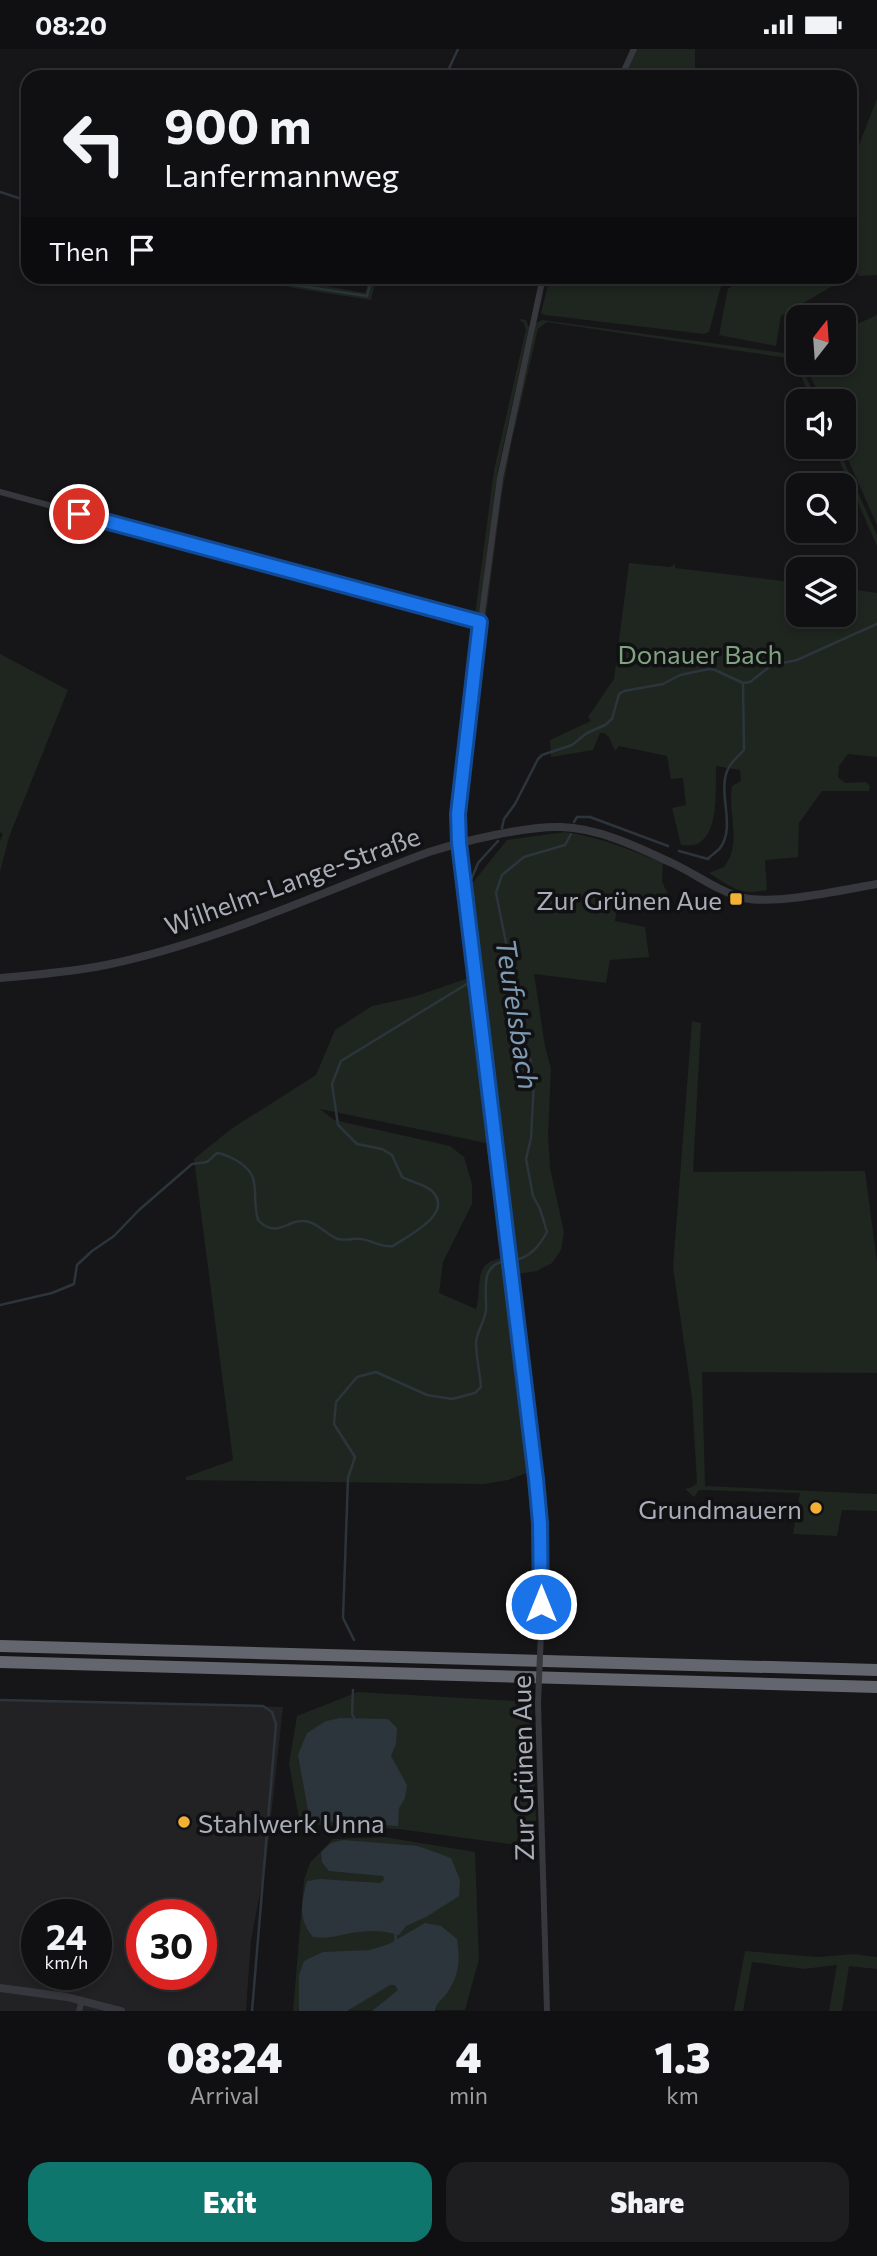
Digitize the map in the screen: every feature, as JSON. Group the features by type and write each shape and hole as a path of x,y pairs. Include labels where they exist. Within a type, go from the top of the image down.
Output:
{"highway":[{"path":"0,1646 877,1670"},
{"path":"0,1662 877,1687"}],"street":[{"path":"624,70 634,49"},
{"name":"Zur Grünen Aue","path":"542,284 503,467 480,622 460,800 459,843 538,1501 541,1632 538,1703 547,2011"},
{"path":"0,492 480,622"},
{"name":"Wilhelm-Lange-Straße","path":"0,978 107,964 170,948 429,852 459,843 543,828 580,829 601,834 649,853 730,893 756,899 775,899 877,884"},
{"path":"0,1988 82,2000 121,2011"},
{"path":"79,2011 82,2000"}],"shaded area":[{"path":"0,1700 283,1707 266,1862 251,1940 246,2011 0,2011"},
{"path":"340,1718 388,1719 397,1728 396,1744 391,1756 407,1785 405,1798 399,1808 398,1826 305,1820 308,1810 298,1755 307,1733 326,1721"},
{"path":"343,1840 418,1846 451,1858 460,1880 459,1896 406,1926 399,1935 369,1931 325,1938 313,1937 305,1924 302,1911 307,1881 320,1879 380,1883 384,1880 383,1876 329,1871 322,1862 321,1852 331,1843"},
{"path":"425,1923 441,1926 457,1939 458,1946 459,1960 454,1980 435,2011 372,2011 398,1990 395,1985 390,1985 347,2011 299,2011 299,1975 304,1961 323,1952 370,1950 389,1944"}],"green space":[{"path":"636,49 695,49 695,70 627,70"},
{"path":"877,99 877,275 859,276 857,273 857,150"},
{"path":"278,284 315,284 365,293 368,284 375,284 371,300"},
{"path":"548,284 721,286 709,332 704,334 541,313"},
{"path":"733,284 836,284 800,305 786,305 786,313 781,316 776,346 719,335 728,288"},
{"path":"877,315 877,525 848,459 856,459 856,389 816,389 810,375 856,375 856,325"},
{"path":"519,320 526,320 529,328 498,470 479,614 476,617 467,617 0,489 395,595 398,598 468,616 475,615 494,470 526,329"},
{"path":"542,320 786,353 786,358 547,322 538,329 502,493 478,662 503,471 536,323"},
{"path":"800,375 805,375 812,389 807,389"},
{"path":"839,459 843,459 849,473 845,473"},
{"path":"856,488 877,535 877,546 856,498"},
{"name":"Donauer Bach","path":"629,563 670,567 675,564 675,568 786,582 786,627 856,627 856,590 877,593 877,757 848,754 839,766 838,777 845,783 866,782 870,786 869,791 822,791 799,823 798,857 765,860 767,890 750,892 730,886 709,873 724,867 733,848 731,796 732,786 741,781 740,770 716,766 715,809 710,831 697,844 681,845 672,808 686,805 683,778 671,779 667,756 619,746 615,751 609,737 600,733 593,750 551,757 550,740 591,721 588,717 614,679"},
{"path":"0,654 68,690 9,837 0,872 0,841 3,834 0,832"},
{"path":"565,832 603,841 663,863 662,882 670,898 669,903 619,895 615,921 645,927 649,957 610,960 606,983 534,974 551,1069 548,1134 550,1168 564,1232 561,1250 552,1263 537,1271 517,1274 470,886 507,840"},
{"path":"466,979 473,986 491,1144 320,1109 334,1120 450,1146 464,1157 472,1184 472,1204 443,1262 439,1293 476,1309 483,1269 494,1260 505,1258 529,1472 508,1480 484,1484 186,1480 186,1477 233,1460 194,1159 231,1129 316,1075 335,1030 372,1006 413,997"},
{"path":"692,1021 701,1023 693,1172 865,1171 877,1262 877,1373 702,1372 705,1486 877,1494 877,1511 842,1510 837,1536 793,1534 800,1493 699,1490 694,1497 685,1489 697,1483 692,1398 673,1267"},
{"path":"358,1692 531,1702 537,1843 525,1846 398,1829 300,1824 289,1764 297,1716"},
{"path":"384,1837 475,1852 479,1959 465,2010 293,2011 304,1880 310,1863 333,1839"},
{"path":"745,1951 818,1957 854,1954 877,1957 877,1969 849,1966 842,2011 829,2011 837,1965 804,1969 752,1962 743,2011 734,2011"}],"waterway":[{"path":"448,70 458,49"},
{"path":"0,192 21,199"},
{"path":"290,284 367,296 370,284"},
{"path":"502,828 504,819 515,804 538,759 542,755 572,745 587,733 605,725 612,719 619,694 624,691 663,684 680,675 709,669 743,683 750,682 772,665 797,660 877,624"},
{"name":"Teufelsbach","path":"679,851 708,859 725,840 725,780 731,764 744,750 743,683"},
{"name":"Teufelsbach","path":"574,822 577,817 590,817 668,846"},
{"name":"Teufelsbach","path":"514,1260 534,1251 547,1232 533,1196 526,1159 531,1138 534,1081 528,1047 516,1033 517,984 511,968 496,893 502,875 524,857 565,845 571,834"},
{"path":"471,880 478,863 498,841"},
{"path":"0,1305 52,1293 74,1284 77,1265 92,1251 114,1236 139,1210 192,1164 207,1162 217,1153 234,1159 250,1172 255,1185 258,1220 265,1226 277,1228 295,1222 309,1222 338,1239 361,1239 393,1246 426,1223 438,1208 438,1200 432,1191 402,1177 392,1155 382,1149 357,1144 338,1125 332,1084 341,1061 470,982 459,894 461,888"},
{"name":"Teufelsbach","path":"354,1640 343,1618 348,1478 355,1457 334,1424 336,1402 357,1377 376,1372 427,1395 452,1399 475,1393 481,1387 476,1342 486,1310 486,1279 497,1263 506,1261"},
{"name":"Teufelsbach","path":"353,1690 352,1714 356,1721"},
{"path":"0,1700 263,1706 272,1712 276,1724 252,2011"},
{"name":"Teufelsbach","path":"340,1832 341,1821"},
{"name":"Teufelsbach","path":"395,1945 396,1931"}],"place":[{"name":"Zur Grünen Aue","path":"736,899"},
{"name":"Grundmauern","path":"816,1508"},
{"name":"Stahlwerk Unna","path":"184,1822"}],"route":[{"path":"79,514 480,622 458,814 459,843 536,1479 540,1523 541,1604"}]}
